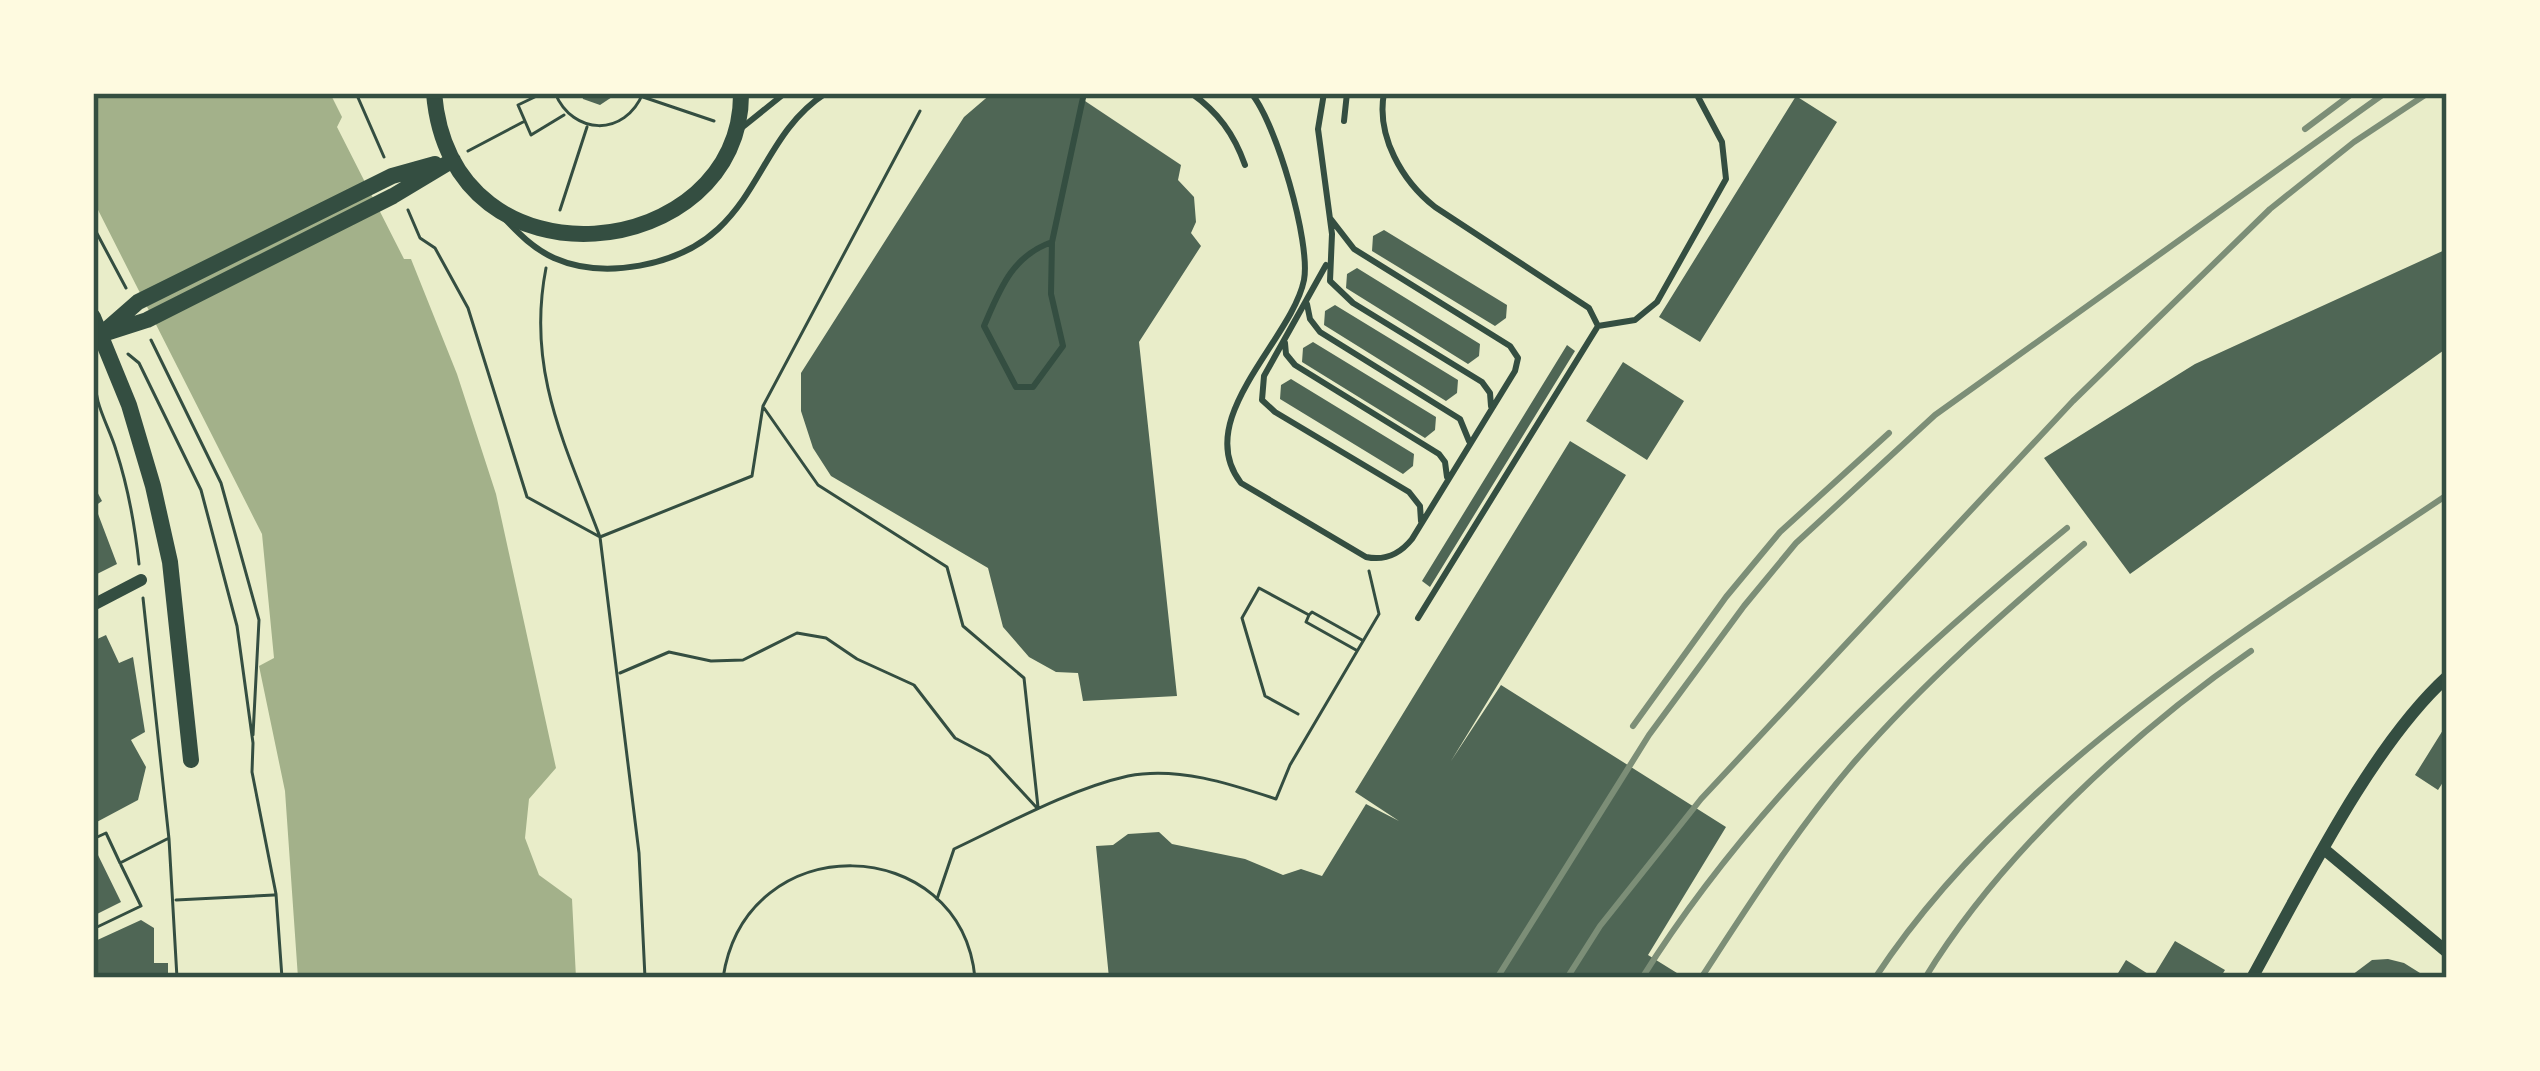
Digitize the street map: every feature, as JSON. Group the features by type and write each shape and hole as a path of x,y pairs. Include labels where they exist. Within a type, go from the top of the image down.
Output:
{"street":[{"path":"423,93 435,101 453,160 474,190 510,219 552,231 627,230 662,215 706,183 739,130 741,93"},
{"path":"191,760 170,562 147,466 96,329 453,160"},
{"path":"93,604 141,580"},
{"path":"2252,978 2391,742 2447,677"},
{"path":"2325,850 2447,952"}],"lane":[{"path":"739,130 785,93"},
{"path":"497,212 548,255 574,265 634,266 677,254 718,229 739,205 790,122 826,93"},
{"path":"1052,242 1026,251 984,326 1016,387 1034,387 1063,346 1051,294 1052,242 1084,93"},
{"path":"1191,93 1222,121 1245,165"},
{"path":"1251,93 1274,134 1305,268 1299,294 1231,418 1232,467 1240,483 1376,559 1398,553 1421,525 1515,371 1516,351 1354,249 1330,218"},
{"path":"1324,93 1318,129 1330,218 1328,274 1337,292 1482,382 1490,393 1491,410"},
{"path":"1344,121 1347,93"},
{"path":"1384,93 1387,135 1400,168 1417,190 1435,207 1589,308 1598,326"},
{"path":"1418,618 1598,326 1635,320 1658,302 1726,179 1722,142 1696,93"},
{"path":"1330,259 1264,376 1262,400 1409,492 1420,506 1421,525"},
{"path":"1306,301 1310,319 1320,332 1460,419 1468,432 1468,447"},
{"path":"1285,339 1286,355 1295,365 1439,454 1447,482"}],"path":[{"path":"356,93 420,238 435,248 468,308 527,497 600,537"},
{"path":"543,93 518,105 531,135 567,113"},
{"path":"556,93 567,113 587,126 616,124 628,116 642,94 739,130"},
{"path":"600,537 752,476 763,406 920,111"},
{"path":"453,160 525,121"},
{"path":"552,231 587,126"},
{"path":"93,226 140,312 221,483 259,620 252,772 276,894 282,978"},
{"path":"548,255 538,347 555,417 600,537 639,853 645,978"},
{"path":"96,329 139,363 201,490 237,626 253,743"},
{"path":"97,371 94,390 134,521 169,839 177,978"},
{"path":"763,406 818,485 947,567 963,626 1024,678 1038,809"},
{"path":"937,899 954,849 1038,809 1130,776 1180,775 1223,782 1276,799 1290,765 1379,614 1366,557"},
{"path":"1298,714 1265,696 1242,618 1259,587 1309,615"},
{"path":"1358,651 1306,622 1309,615 1312,612 1364,641"},
{"path":"617,674 669,652 712,661 743,660 797,633 826,638 857,659 914,685 955,738 989,756 1038,809"},
{"path":"93,839 106,833 141,906 93,929"},
{"path":"120,863 169,839"},
{"path":"723,978 727,952 747,914 779,884 818,868 861,864 903,876 937,899 962,932 975,978"},
{"path":"174,900 276,894"}],"shaded area":[{"path":"93,93 330,93 342,117 337,127 404,259 411,259 457,374 496,494 556,768 529,799 525,838 539,875 572,899 576,978 298,978 285,791 259,666 274,658 262,534 93,200"}],"building":[{"path":"581,93 618,93 600,105 583,99"},
{"path":"992,93 1073,93 1181,165 1178,180 1194,197 1196,222 1191,233 1201,246 1139,342 1177,696 1083,701 1078,673 1056,672 1029,657 1003,627 988,568 831,476 813,448 801,411 801,373 964,117"},
{"path":"1796,96 1837,122 1700,342 1659,317"},
{"path":"1384,230 1507,305 1506,318 1495,326 1372,251 1373,236"},
{"path":"2447,249 2447,348 2130,574 2044,458 2195,364"},
{"path":"1357,268 1480,344 1479,356 1468,364 1346,288 1347,274"},
{"path":"1335,305 1458,380 1457,393 1446,401 1324,325 1325,311"},
{"path":"1313,342 1436,417 1435,430 1425,438 1302,362 1303,348"},
{"path":"1567,345 1575,351 1430,587 1422,581"},
{"path":"1623,362 1684,401 1647,460 1586,421"},
{"path":"1291,379 1414,454 1413,466 1403,474 1280,399 1281,385"},
{"path":"1570,441 1626,475 1451,761 1501,685 1726,827 1648,955 1685,978 1109,978 1096,846 1113,845 1128,834 1159,832 1172,844 1245,859 1283,875 1301,869 1322,876 1366,804 1399,821 1355,792"},
{"path":"93,484 102,501 95,506 117,564 93,576"},
{"path":"106,635 119,663 133,657 145,732 131,740 146,767 138,800 93,824 93,641"},
{"path":"2443,730 2447,732 2447,776 2438,790 2415,775"},
{"path":"97,853 121,902 93,916 93,855"},
{"path":"141,920 154,928 154,963 168,963 168,978 93,978 93,942"},
{"path":"2175,941 2225,970 2220,978 2115,978 2126,960 2153,977"},
{"path":"2388,959 2428,978 2348,978 2372,960"}],"railway":[{"path":"2305,129 2353,93"},
{"path":"1497,978 1649,735 1796,543 1935,415 2385,93"},
{"path":"1567,978 1600,926 1701,799 2073,401 2270,209 2354,142 2428,93"},
{"path":"1633,726 1726,597 1780,532 1889,433"},
{"path":"1875,978 1930,904 2062,770 2213,653 2447,495"},
{"path":"1642,978 1732,852 1836,736 1949,628 2067,528"},
{"path":"1701,978 1794,839 1856,760 1937,675 2084,544"},
{"path":"1925,978 1991,886 2072,799 2161,719 2251,651"}]}
